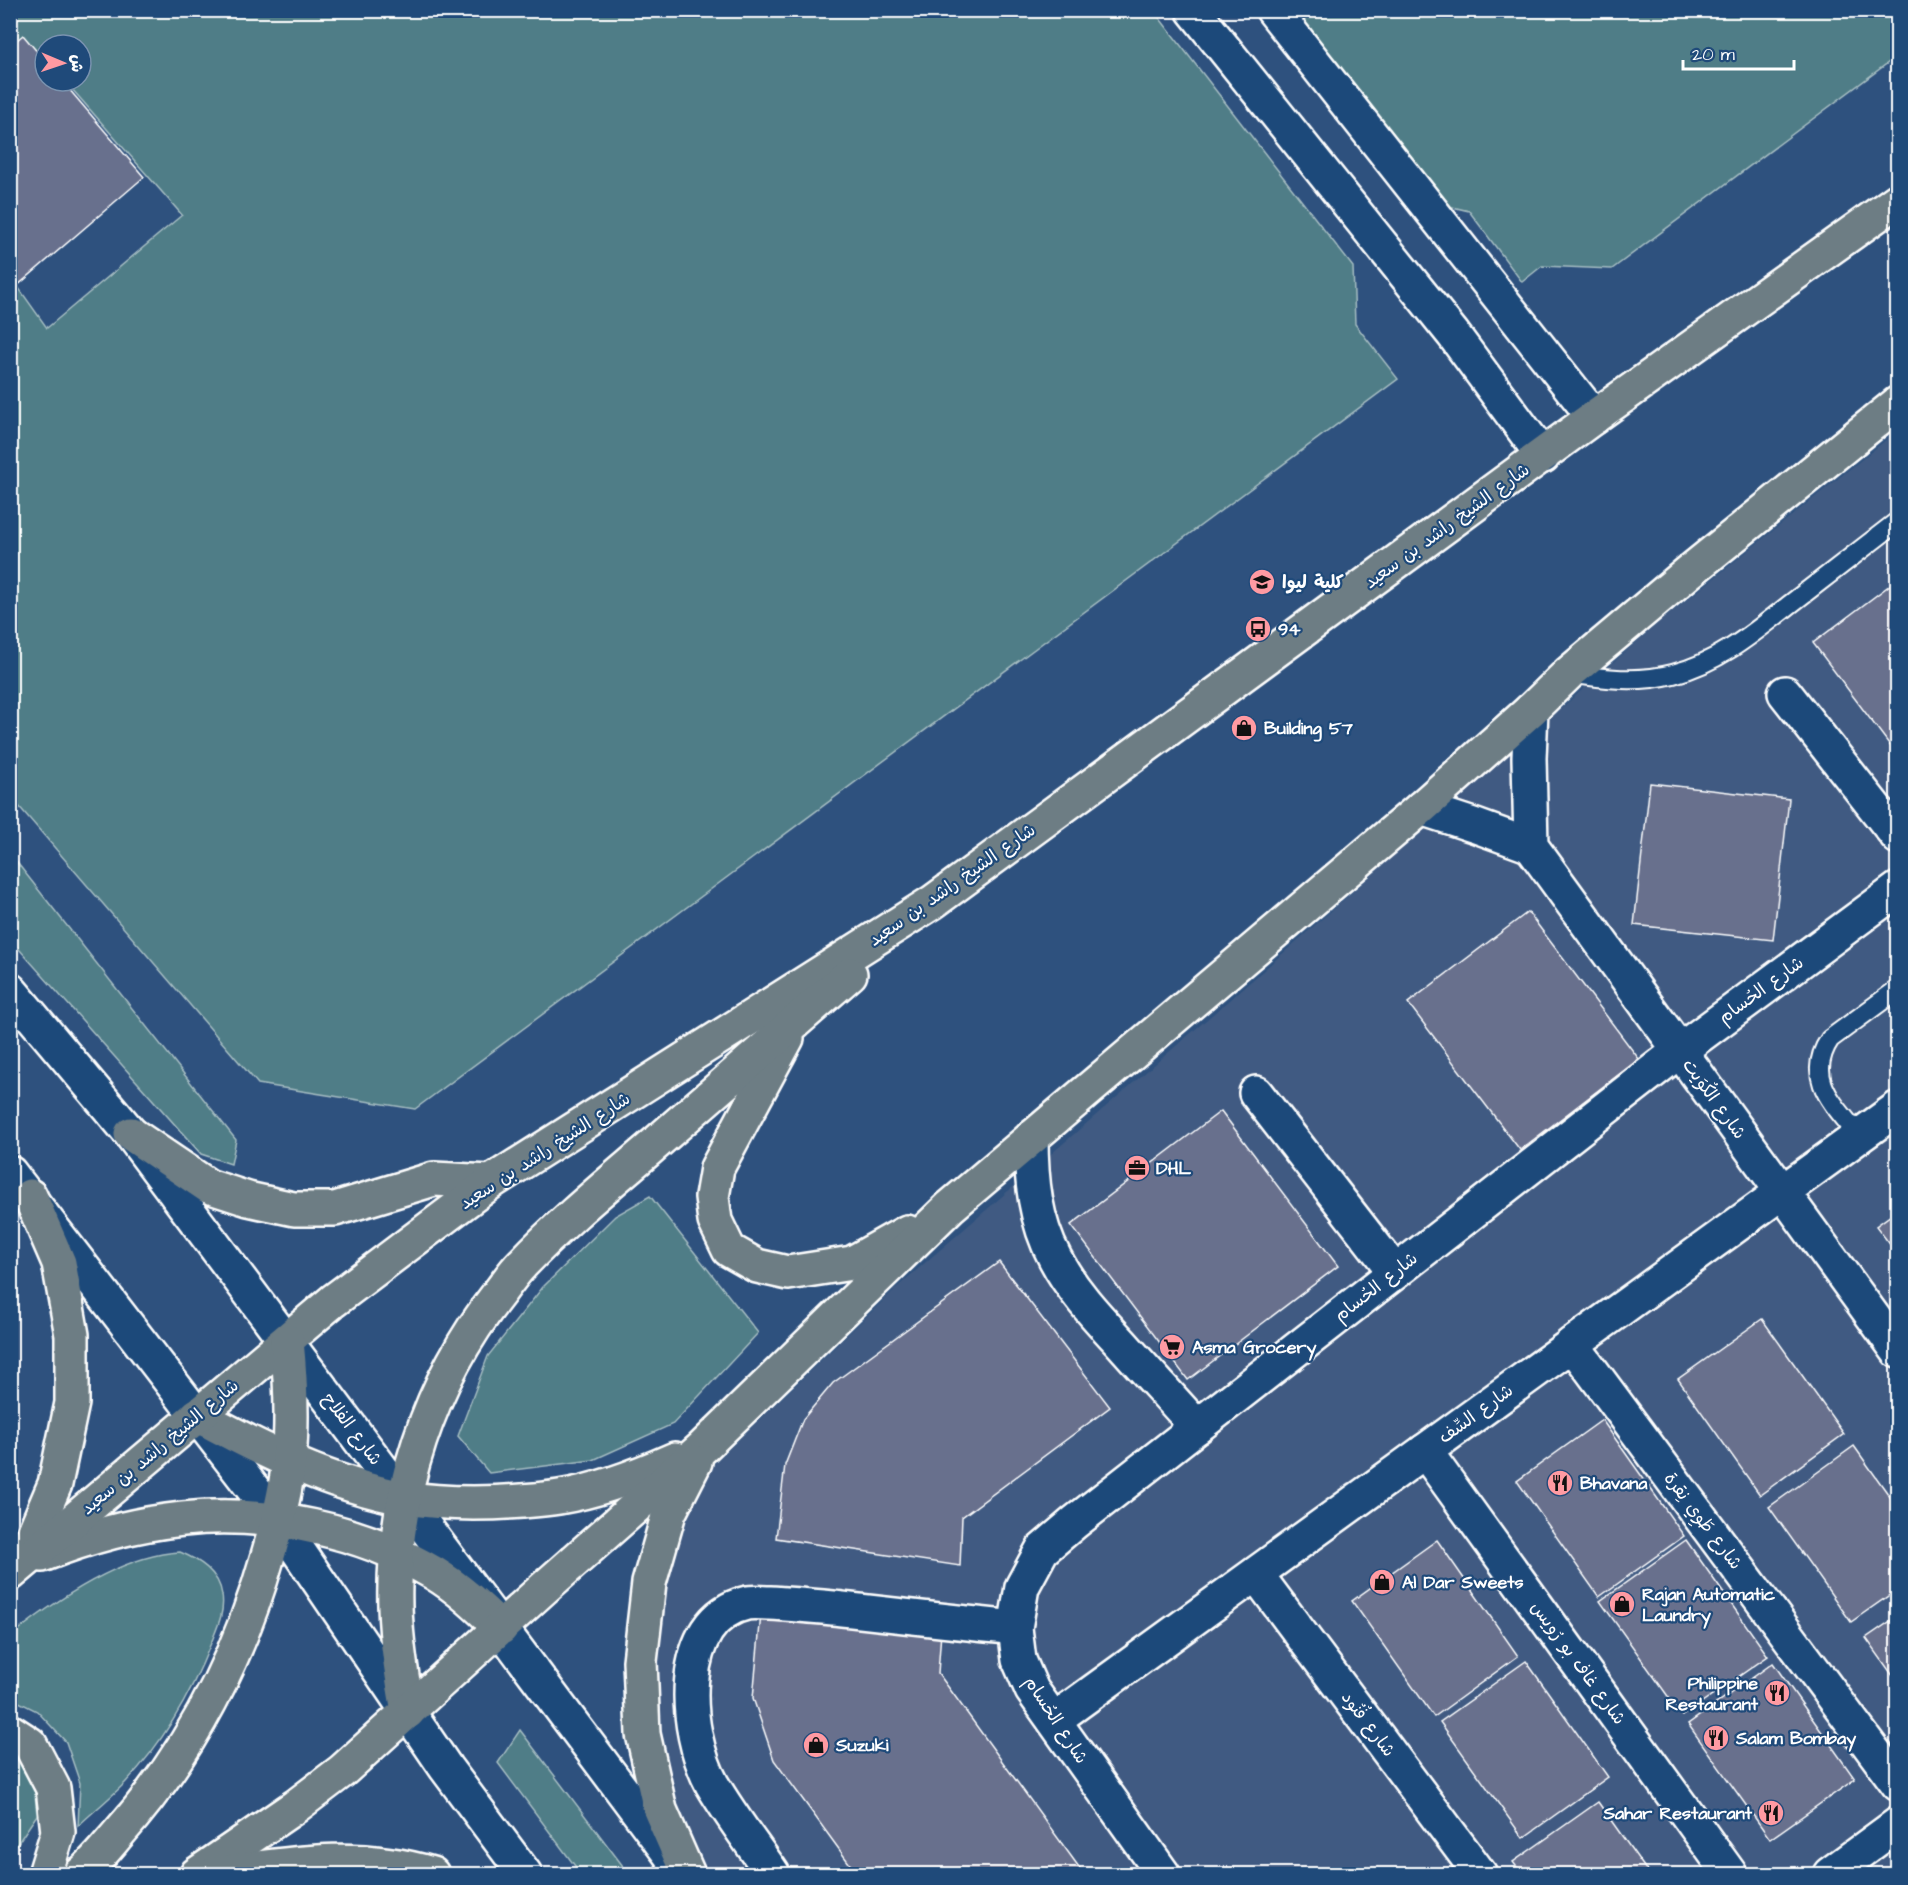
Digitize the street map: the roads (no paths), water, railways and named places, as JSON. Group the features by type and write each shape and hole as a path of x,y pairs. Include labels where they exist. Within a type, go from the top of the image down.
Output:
{"main road":[{"name":"شارع الشيخ راشد بن سعيد","path":"16,1568 333,1301 491,1182 933,902 1594,417 1898,200"},
{"path":"197,1875 342,1771 702,1448 950,1207 1421,808 1569,673 1689,572 1898,403"},
{"path":"408,1712 395,1606 397,1554 404,1498 425,1425 444,1378 475,1323 521,1265 617,1176 933,902"},
{"path":"797,1021 717,1168 712,1197 715,1221 729,1250 758,1266 788,1273 852,1263 950,1207"},
{"path":"131,1134 208,1186 248,1199 294,1209 335,1209 434,1179 491,1182"},
{"path":"16,1568 55,1484 72,1403 72,1335 59,1263 20,1184"},
{"path":"81,1875 140,1810 184,1747 217,1689 251,1608 278,1521 289,1460 292,1400 287,1341"},
{"path":"197,1416 242,1440 346,1482 404,1498 443,1502 484,1504 559,1497 633,1477 702,1448"},
{"path":"687,1875 660,1810 643,1734 640,1661 651,1573 669,1513 702,1448"},
{"path":"16,1568 73,1543 127,1528 184,1519 229,1517 278,1521 318,1527 358,1538 397,1554 435,1574 470,1598 501,1628"},
{"path":"10,1731 30,1744 53,1788 58,1832 45,1875"},
{"path":"214,1875 293,1863 344,1860 382,1863 432,1875"}],"street":[{"path":"1193,10 1453,334 1542,456"},
{"path":"1273,10 1594,417"},
{"path":"1785,693 1898,837"},
{"path":"1421,808 1531,846 1529,769 1531,710"},
{"name":"شارع الكُوَيت","path":"1531,846 1898,1351"},
{"name":"شارع الحُسام","path":"1163,1875 1032,1690 1019,1660 1015,1628 1022,1587 1042,1550 1679,1051 1898,889"},
{"name":"شارع الفلاح","path":"10,990 131,1134 687,1875"},
{"path":"1256,1093 1395,1272"},
{"name":"شارع السِّف","path":"1054,1720 1898,1108"},
{"path":"1031,1138 1031,1169 1035,1199 1054,1257 1089,1308 1197,1427"},
{"path":"20,1184 278,1521 446,1768 525,1875"},
{"name":"شارع طَوِي نِقرة","path":"1572,1344 1898,1784"},
{"name":"شارع غاف بو رُويس","path":"1425,1450 1730,1875"},
{"name":"شارع فُنُود","path":"1256,1574 1480,1875"},
{"path":"773,1875 711,1783 696,1742 691,1700 692,1673 705,1631 726,1610 749,1603 796,1604 1015,1628"},
{"path":"1830,1875 1898,1824"}],"lane":[{"path":"1569,673 1604,679 1639,680 1673,674 1706,663 1736,646 1898,521"},
{"path":"1859,1136 1822,1088 1819,1062 1830,1040 1898,989"}],"place":[{"name":"كلية ليوا","path":"1262,582"},
{"name":"94","path":"1258,629"},
{"name":"Building 57","path":"1244,728"},
{"name":"DHL","path":"1137,1168"},
{"name":"Asma Grocery","path":"1172,1347"},
{"name":"Bhavana","path":"1560,1483"},
{"name":"Al Dar Sweets","path":"1382,1582"},
{"name":"Rajan Automatic Laundry","path":"1622,1604"},
{"name":"Philippine Restaurant","path":"1777,1693"},
{"name":"Salam Bombay","path":"1716,1738"},
{"name":"Suzuki","path":"816,1745"},
{"name":"Sahar Restaurant","path":"1771,1813"}]}
